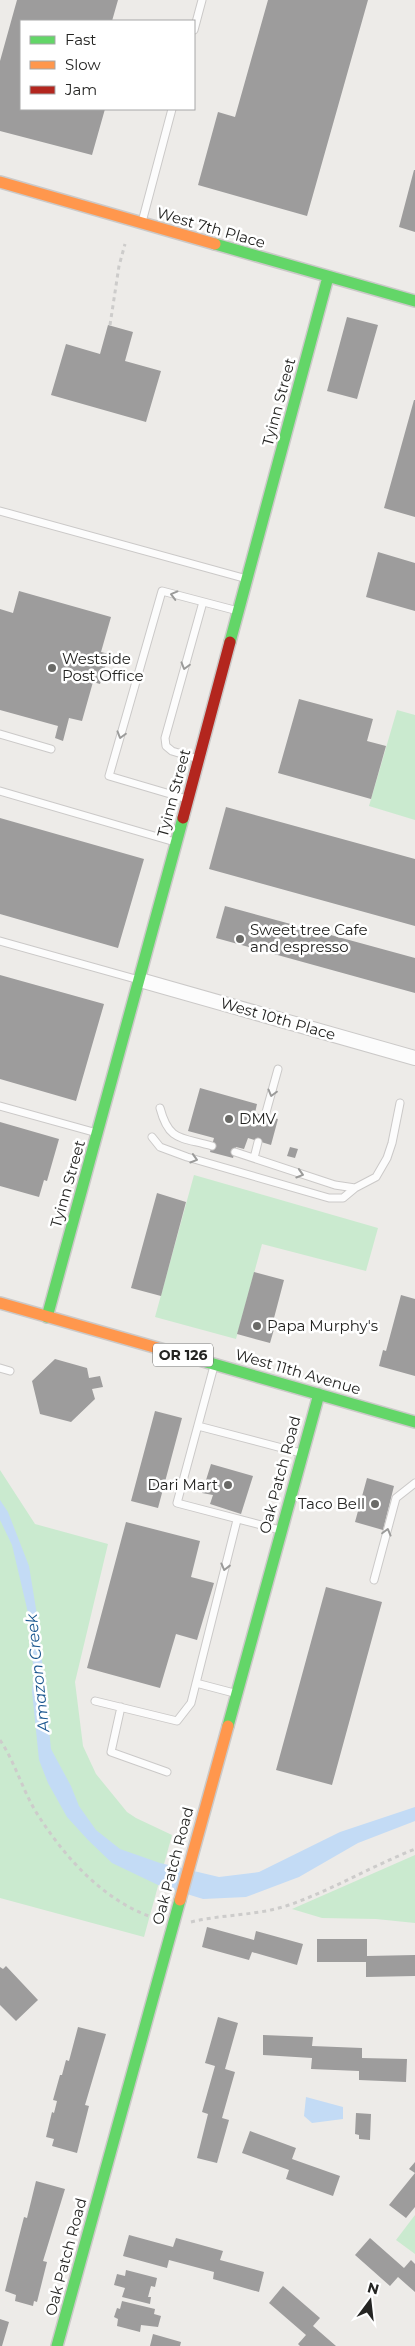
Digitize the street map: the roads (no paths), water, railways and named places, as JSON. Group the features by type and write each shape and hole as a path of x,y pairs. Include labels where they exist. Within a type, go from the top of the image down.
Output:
{"street":[{"name":"West 7th Place","path":"0,182 415,301"},
{"name":"Tyinn Street","path":"47,1317 140,980 328,277"},
{"name":"West 10th Place","path":"140,980 415,1058"},
{"name":"West 11th Avenue","path":"0,1303 415,1422"},
{"name":"Oak Patch Road","path":"58,2346 318,1394"}],"lane":[{"path":"195,26 202,0"},
{"path":"142,223 172,110"},
{"path":"0,511 247,579"},
{"path":"188,799 110,776 162,591 238,611"},
{"path":"199,760 172,751 166,746 165,738 203,602"},
{"path":"0,734 51,749"},
{"path":"0,791 177,843"},
{"path":"0,941 140,980"},
{"path":"266,1116 278,1069"},
{"path":"152,1137 160,1147 187,1157 329,1198 342,1198 355,1188 376,1177 387,1158 392,1143 400,1103"},
{"path":"0,1106 98,1133"},
{"path":"160,1108 164,1125 170,1133 212,1146"},
{"path":"254,1158 258,1142"},
{"path":"235,1152 335,1185 355,1188"},
{"path":"215,1364 176,1503 280,1530"},
{"path":"0,1368 10,1371"},
{"path":"198,1426 302,1453"},
{"path":"374,1580 396,1498 415,1483"},
{"path":"95,1701 177,1721 191,1703 237,1520"},
{"path":"196,1683 236,1694"},
{"path":"122,1707 111,1752 166,1772"}],"water":[{"name":"Amazon Creek","path":"0,1500 8,1512 29,1566 38,1621 51,1749 71,1786 79,1806 96,1830 120,1849 160,1863 219,1877 259,1872 340,1832 415,1807 415,1821 358,1843 299,1877 246,1897 203,1899 158,1885 112,1863 67,1817 48,1783 39,1760 32,1691 34,1676 29,1617 12,1545 0,1520"},
{"path":"306,2097 343,2107 343,2119 312,2123 304,2116"}],"place":[{"name":"Westside Post Office","path":"52,668"},
{"name":"Sweet tree Cafe and espresso","path":"240,939"},
{"name":"DMV","path":"229,1119"},
{"name":"Papa Murphy's","path":"257,1326"},
{"name":"Dari Mart","path":"228,1485"},
{"name":"Taco Bell","path":"375,1504"}]}
